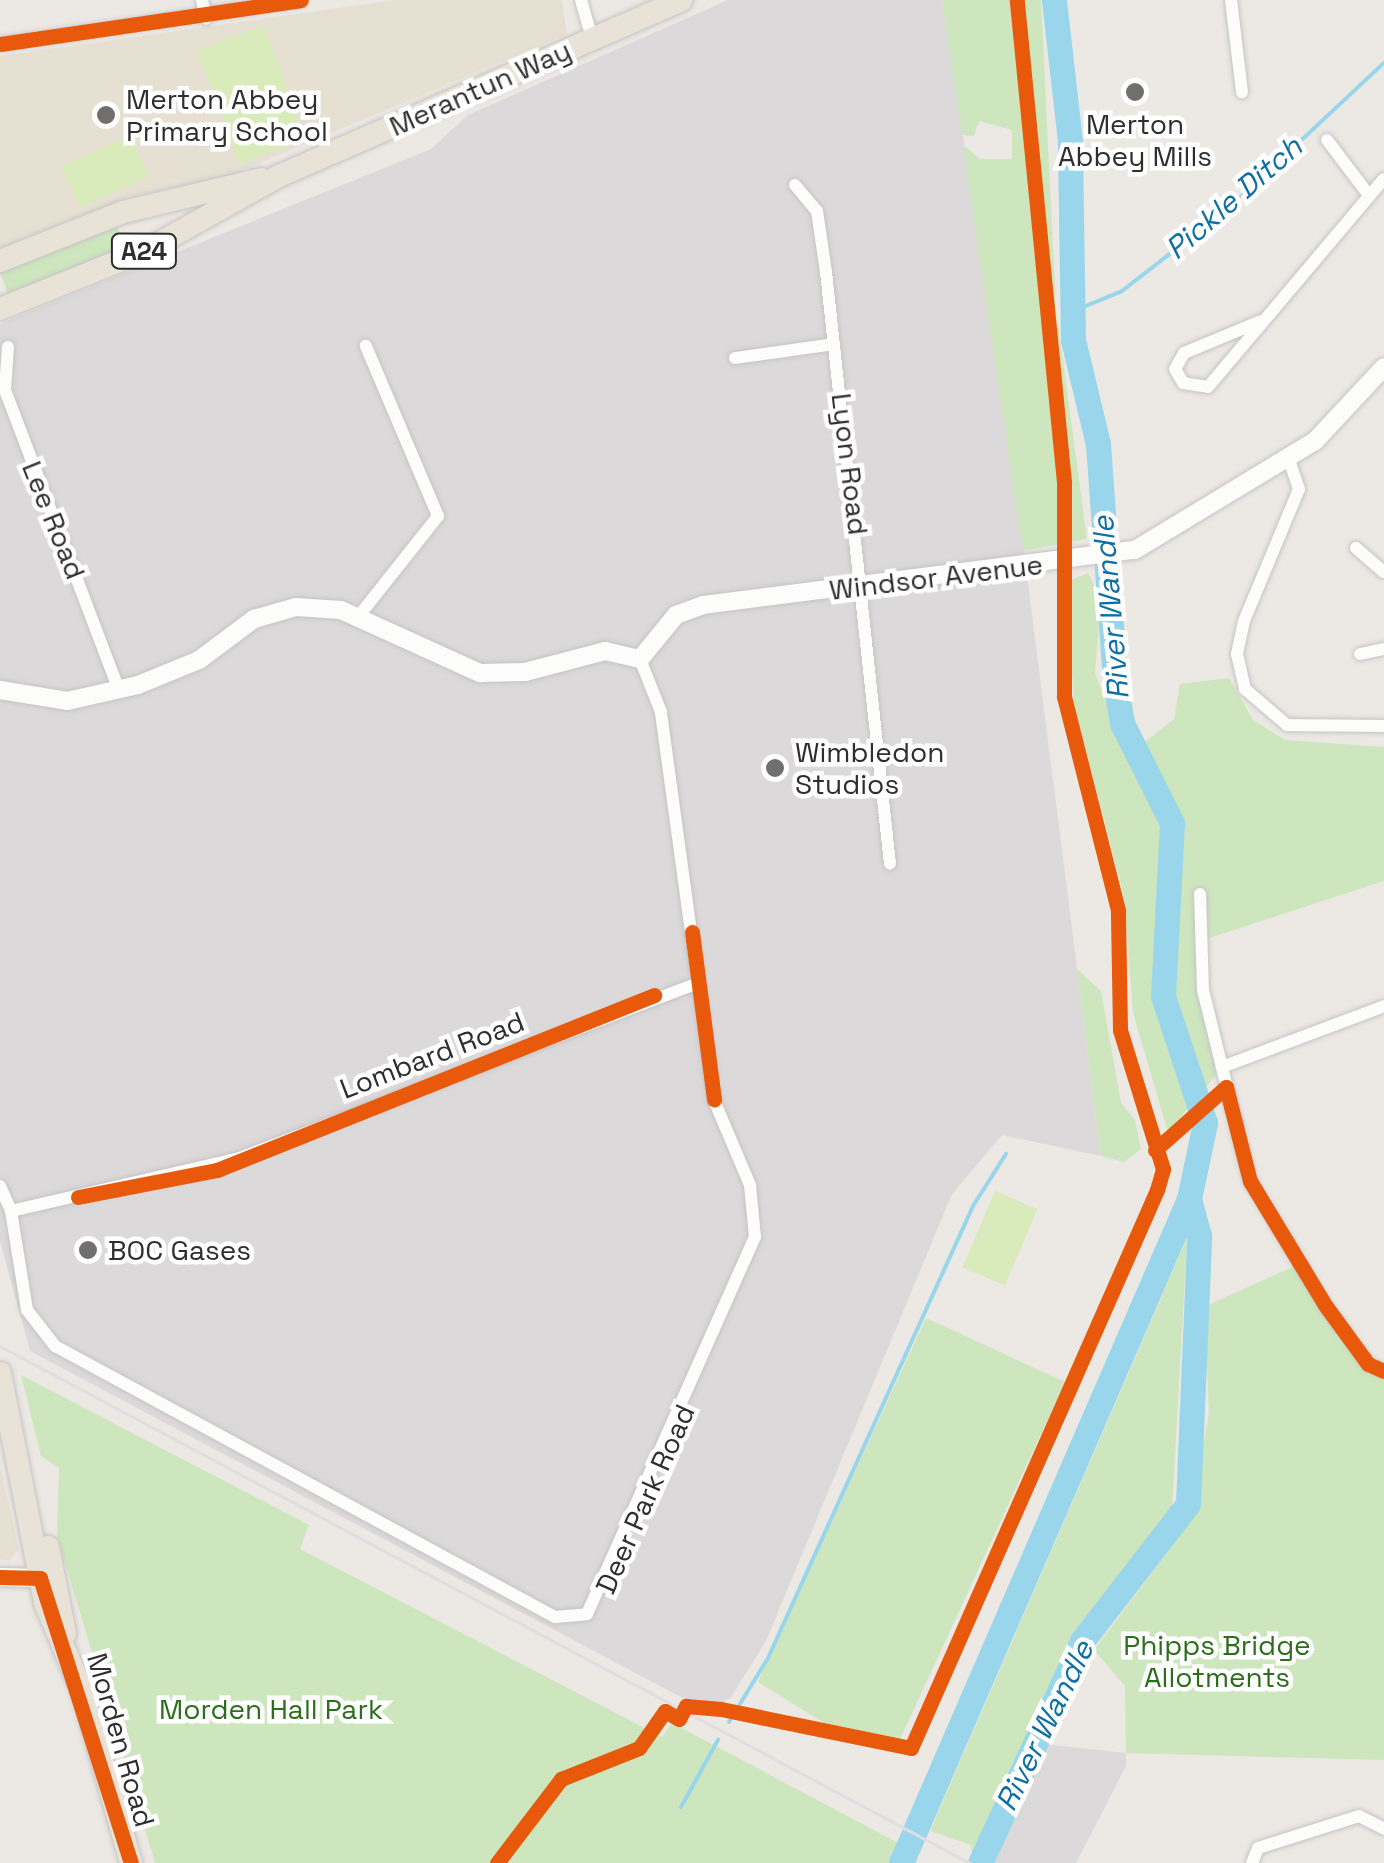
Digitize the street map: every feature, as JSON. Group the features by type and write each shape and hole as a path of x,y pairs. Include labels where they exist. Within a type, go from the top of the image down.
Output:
{"highway":[{"name":"Merantun Way","path":"0,309 147,250 279,176 681,0"},
{"name":"Merantun Way","path":"0,261 178,194 279,176"},
{"name":"Morden Road","path":"1,1379 65,1641 131,1863"},
{"name":"Morden Road","path":"30,1502 40,1578 65,1641"}],"street":[{"path":"202,0 206,19"},
{"path":"581,0 592,38"},
{"path":"1232,0 1242,92"},
{"path":"0,44 206,19 292,2"},
{"path":"1327,140 1368,194"},
{"path":"1260,322 1184,353 1175,369 1183,383 1208,388 1384,179"},
{"name":"Lyon Road","path":"795,186 817,212 862,585 890,864"},
{"path":"735,358 834,344"},
{"path":"358,617 438,516 366,346"},
{"name":"Lee Road","path":"8,348 10,404 119,690"},
{"name":"Windsor Avenue","path":"640,658 687,609 1135,550 1326,433 1384,367"},
{"path":"1288,457 1298,489 1244,621 1237,654 1245,689 1287,725 1384,726"},
{"path":"1356,548 1384,572"},
{"path":"0,690 67,701 119,690 199,660 274,612 319,606 358,617 480,672 525,672 605,650 640,658"},
{"path":"1360,654 1384,648"},
{"name":"Deer Park Road","path":"11,1211 27,1310 56,1346 555,1617 596,1606 755,1237 750,1185 714,1100 661,712 640,658"},
{"path":"1200,894 1203,990 1250,1181 1325,1305 1368,1364 1384,1371"},
{"name":"Lombard Road","path":"11,1211 236,1159 698,983"},
{"path":"1222,1067 1384,1006"},
{"path":"0,1186 11,1211"},
{"path":"0,1577 40,1578"},
{"path":"1252,1863 1276,1840 1359,1816 1384,1829"}],"shaded area":[{"path":"395,0 562,0 567,34 234,174 127,198 0,248 0,56"},
{"path":"728,0 942,0 1007,419 1101,1156 1002,1135 952,1194 766,1641 731,1697 709,1712 30,1351 0,1241 0,324 431,149 468,115"},
{"path":"0,1466 19,1549 10,1561 0,1559"},
{"path":"1043,1744 1126,1753 1126,1766 1076,1863 995,1863 991,1847"}],"green space":[{"path":"942,0 1041,0 1056,309 1087,539 1023,551 963,145 980,159 1012,159 1012,130 979,121 974,136 962,135"},
{"path":"264,26 305,140 239,164 197,50"},
{"path":"130,136 148,177 80,208 61,167"},
{"path":"117,226 126,250 9,295 0,271"},
{"path":"1088,573 1101,599 1095,672 1118,735 1145,742 1174,719 1180,684 1229,678 1253,720 1285,740 1384,747 1384,881 1197,942 1216,1075 1168,1132 1133,1013 1124,895 1074,704 1066,582"},
{"path":"1077,969 1101,991 1121,1103 1135,1120 1141,1149 1124,1162 1101,1156"},
{"path":"995,1191 1037,1209 1005,1285 963,1267"},
{"path":"1187,1238 1172,1510 1082,1632 972,1853 971,1845 930,1831"},
{"name":"Phipps Bridge Allotments","path":"1295,1266 1364,1367 1384,1380 1384,1760 1126,1753 1125,1686 1094,1650 1190,1522 1209,1413 1204,1307"},
{"path":"926,1318 1065,1382 896,1748 827,1725 758,1682"},
{"name":"Morden Hall Park","path":"21,1375 309,1525 300,1549 662,1737 672,1723 902,1845 893,1863 155,1863 57,1536 59,1468 41,1456"}],"waterway":[{"name":"River Wandle","path":"901,1863 1189,1199 1205,1123 1163,996 1172,823 1122,723 1115,681 1098,444 1073,340 1070,141 1054,0"},
{"name":"Pickle Ditch","path":"1071,312 1122,291 1231,206 1384,63"},
{"path":"729,1722 768,1658 973,1206 1006,1154"},
{"name":"River Wandle","path":"980,1863 1082,1641 1188,1504 1199,1236 1189,1199"},
{"path":"681,1807 718,1740"}],"tram line":[{"path":"0,1346 970,1863"}],"cycle path":[{"path":"0,44 301,0"},
{"path":"497,1863 561,1779 639,1748 665,1711 679,1719 686,1706 721,1709 911,1748 1163,1169 1120,1030 1118,910 1064,697 1064,482 1017,0"},
{"path":"692,932 714,1100"},
{"path":"78,1197 217,1170 654,995"},
{"path":"1155,1150 1226,1087 1250,1181 1325,1305 1368,1364 1384,1371"},
{"path":"0,1577 40,1578 131,1863"}],"place":[{"name":"Merton Abbey Mills","path":"1135,92"},
{"name":"Merton Abbey Primary School","path":"106,115"},
{"name":"Wimbledon Studios","path":"775,768"},
{"name":"BOC Gases","path":"88,1250"}]}
